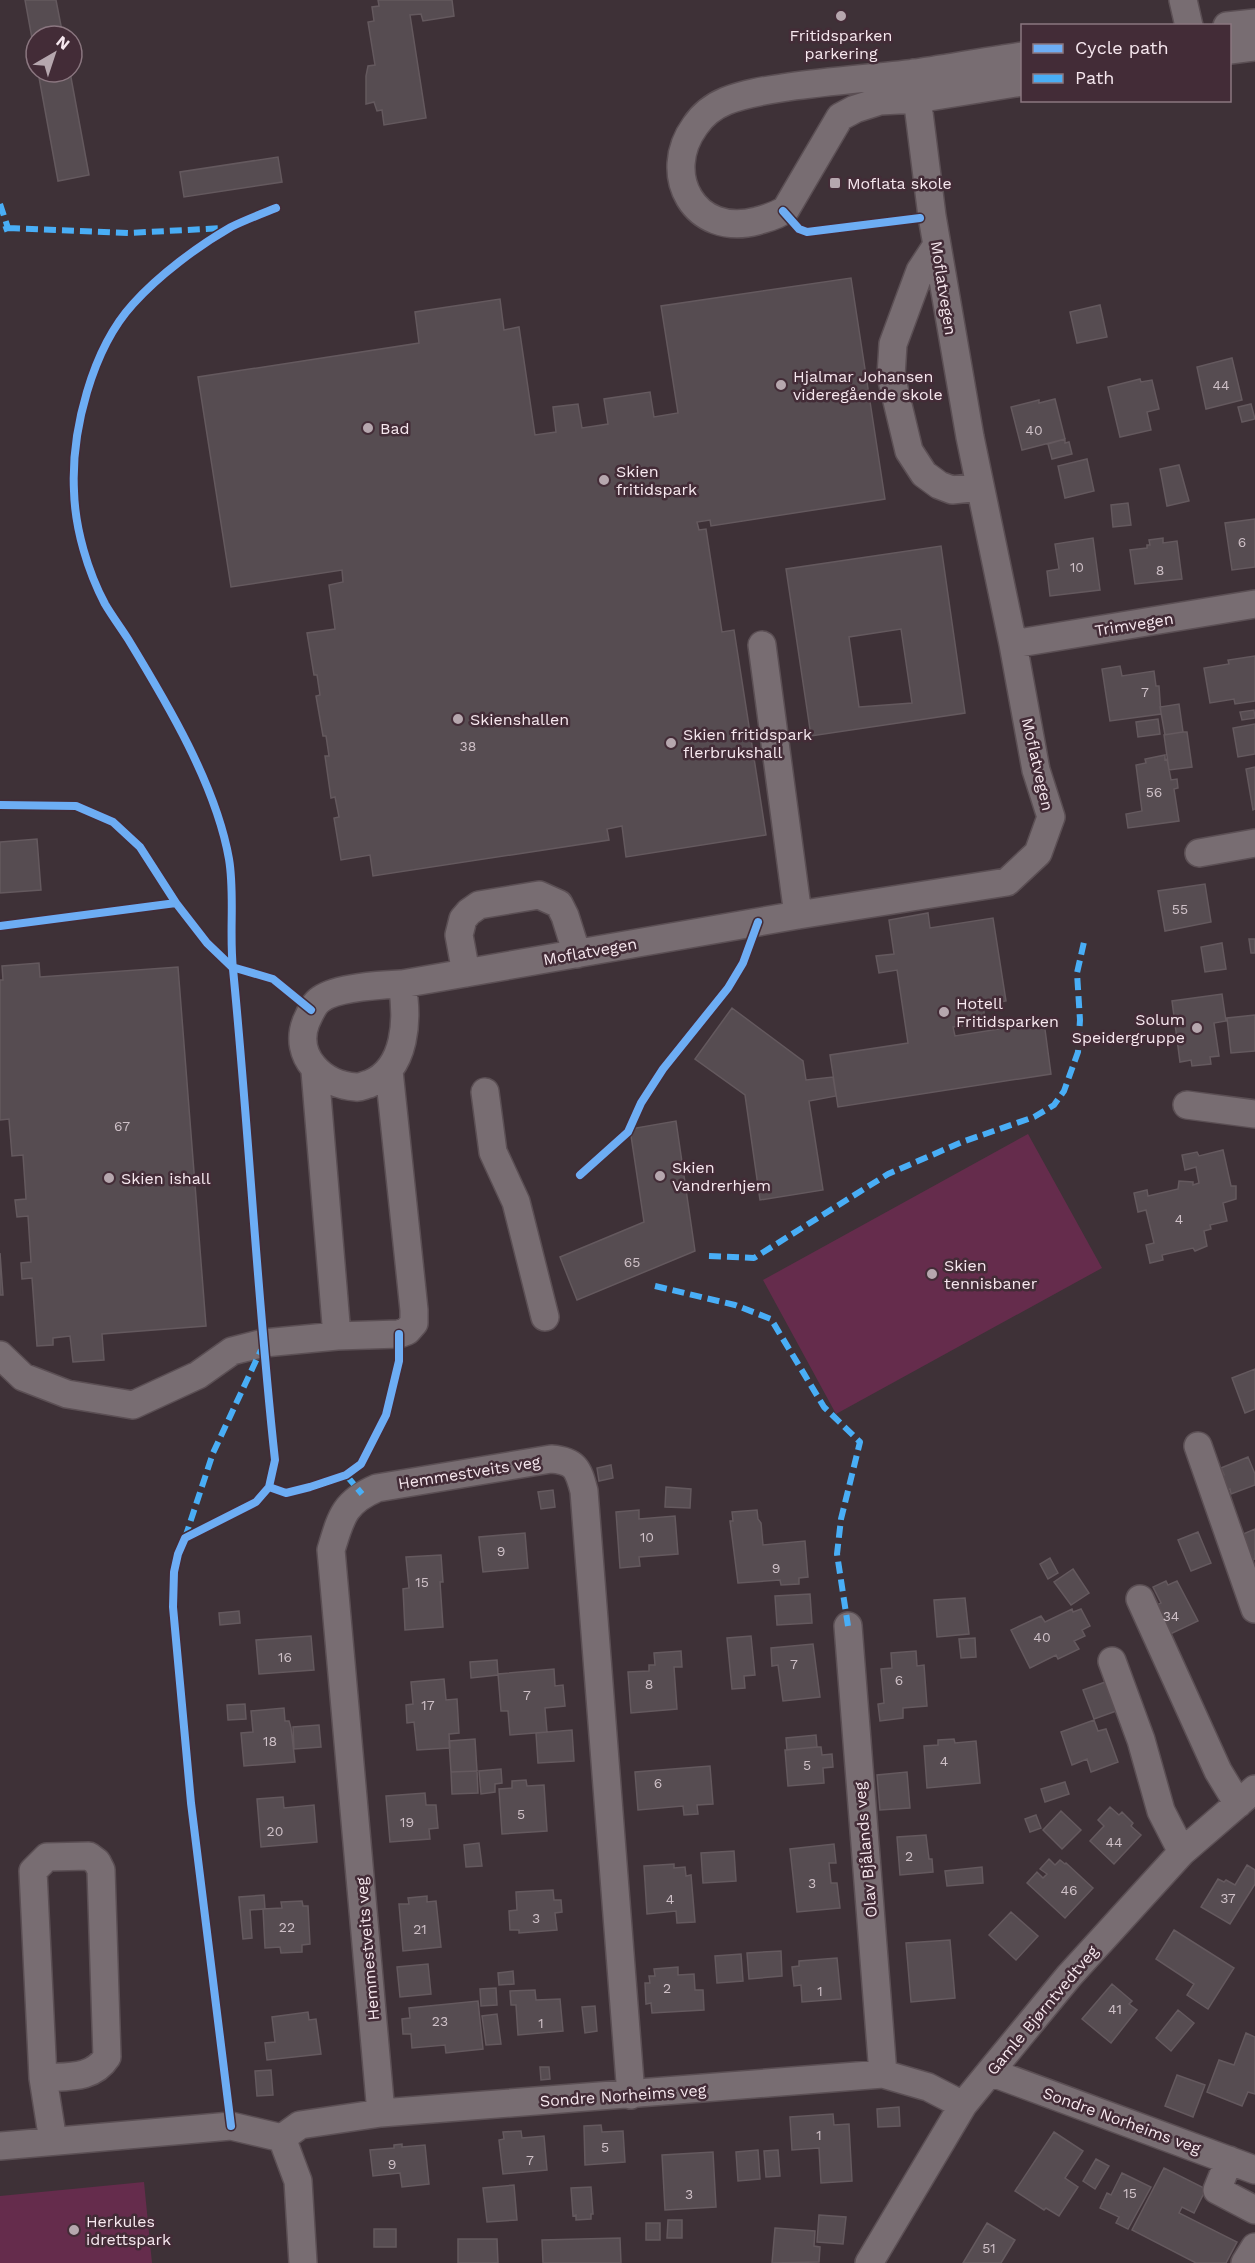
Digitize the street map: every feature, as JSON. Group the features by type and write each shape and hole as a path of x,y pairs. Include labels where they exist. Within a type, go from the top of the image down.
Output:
{"street":[{"path":"1183,0 1189,24"},
{"path":"1231,26 1255,23"},
{"path":"1231,50 1255,47"},
{"path":"1021,57 915,86 840,117 786,209 773,216 752,222 724,224 704,214 686,194 681,166 684,150 696,124 715,106 735,98 765,90 823,82 915,86 1021,82"},
{"name":"Moflatvegen","path":"315,1071 304,1050 303,1031 311,1010 321,998 354,988 402,984 798,915 1007,882 1038,854 1051,817 1036,770 1013,644 980,487 937,245 915,86"},
{"path":"937,245 920,271 893,344 891,376 909,451 924,474 939,485 952,490 980,487"},
{"name":"Trimvegen","path":"1013,644 1255,604"},
{"path":"762,645 798,915"},
{"path":"1199,853 1255,843"},
{"path":"466,973 459,935 463,919 469,912 479,905 539,894 559,904 577,954"},
{"path":"315,1071 332,1082 358,1088 375,1081 389,1071 399,1053 405,1003 402,984"},
{"path":"315,1071 337,1336"},
{"path":"0,1355 23,1377 67,1394 133,1405 198,1375 232,1351 264,1343 337,1336 399,1334 407,1331 414,1323 414,1310 389,1071"},
{"path":"485,1092 493,1152 516,1202 545,1317"},
{"path":"1187,1105 1255,1114"},
{"path":"1198,1446 1255,1609"},
{"name":"Hemmestveits veg","path":"381,2113 331,1550 338,1526 348,1505 362,1494 377,1488 551,1459 565,1460 574,1466 580,1475 584,1491 631,2095"},
{"path":"1140,1599 1213,1761 1246,1796"},
{"name":"Olav Bjålands veg","path":"848,1626 883,2074"},
{"path":"1112,1661 1141,1740 1161,1811 1182,1852"},
{"name":"Gamle Bjørntvedtveg","path":"868,2263 963,2105 1069,1976 1182,1852 1246,1796"},
{"path":"43,2078 91,2074 102,2065 106,2057 101,1870 97,1862 89,1856 46,1857 33,1871 43,2078 52,2141"},
{"name":"Sondre Norheims veg","path":"990,2072 1255,2170"},
{"name":"Sondre Norheims veg","path":"282,2138 300,2126 381,2113 883,2074 928,2087 963,2105"},
{"path":"0,2146 231,2126 282,2138 298,2181 303,2263"},
{"path":"1229,2160 1217,2190 1255,2210"},
{"path":"1245,2263 1255,2247"}],"shaded area":[{"name":"Skien tennisbaner","path":"1028,1134 1102,1268 836,1414 763,1280"},
{"name":"Herkules idrettspark","path":"144,2182 152,2263 0,2263 0,2196"}],"building":[{"path":"25,0 56,0 61,24 29,24"},
{"path":"378,0 452,0 454,16 423,21 421,14 410,15 426,118 384,125 382,110 377,111 374,102 366,104 368,66 375,65 368,22 374,21 372,7 379,6"},
{"path":"40,84 72,84 89,175 58,181"},
{"path":"278,157 282,182 184,197 180,172"},
{"path":"851,278 885,499 711,526 710,520 697,522 699,530 706,529 722,632 734,630 766,835 626,857 622,826 607,829 609,840 373,876 370,855 341,860 334,818 339,817 335,797 331,798 325,756 329,756 316,696 320,695 317,675 314,675 307,633 335,629 329,585 343,582 342,570 231,587 198,377 419,343 415,312 500,299 504,330 519,327 535,435 556,432 553,407 578,404 582,428 608,424 604,399 650,392 654,417 678,413 661,306"},
{"path":"1100,305 1107,337 1077,343 1070,312"},
{"path":"1232,358 1242,400 1206,409 1197,367"},
{"path":"1140,379 1141,382 1152,380 1159,409 1147,412 1151,430 1120,437 1108,387"},
{"path":"1055,399 1065,439 1022,450 1011,407 1039,400 1039,403"},
{"path":"1251,404 1255,419 1242,422 1238,407"},
{"path":"1065,439 1065,443 1069,442 1072,454 1052,459 1048,444"},
{"path":"1087,459 1094,491 1065,498 1058,466"},
{"path":"1179,465 1189,501 1167,506 1160,469"},
{"path":"1128,503 1131,525 1113,527 1111,505"},
{"path":"1255,519 1255,567 1232,570 1225,523"},
{"path":"1093,538 1100,590 1050,596 1047,571 1059,569 1055,544"},
{"path":"1163,538 1163,543 1177,541 1182,579 1135,584 1130,550 1147,548 1147,545 1150,545 1149,540"},
{"path":"941,546 965,713 811,736 786,569","holes":["901,629 912,703 859,707 849,637"]},
{"path":"1255,656 1255,701 1235,704 1234,699 1210,703 1204,668 1229,664 1228,660"},
{"path":"1120,666 1122,676 1154,671 1156,686 1159,686 1161,714 1110,721 1102,669"},
{"path":"1179,704 1183,732 1165,735 1160,707"},
{"path":"1254,710 1255,718 1242,720 1240,712"},
{"path":"1158,719 1160,734 1138,737 1136,722"},
{"path":"1255,724 1255,754 1238,757 1233,728"},
{"path":"1187,732 1192,767 1169,770 1164,735"},
{"path":"1165,755 1171,780 1177,779 1178,788 1174,789 1179,821 1128,828 1126,814 1142,811 1136,765 1146,763 1145,759"},
{"path":"1255,767 1255,809 1253,810 1246,769"},
{"path":"37,839 41,890 0,893 0,842"},
{"path":"1205,884 1211,922 1165,931 1158,891"},
{"name":"Hotell Fritidsparken","path":"928,913 930,928 993,918 1006,1001 983,1005 985,1019 961,1022 962,1026 953,1027 955,1036 1044,1022 1051,1074 838,1107 830,1055 908,1043 897,970 879,973 876,956 894,954 889,920"},
{"path":"1249,939 1255,939 1255,953 1251,953"},
{"path":"1222,943 1226,969 1205,972 1201,947"},
{"name":"Skien ishall","path":"39,963 40,977 178,967 206,1326 102,1334 104,1360 73,1362 70,1336 53,1338 53,1345 37,1346 32,1278 22,1279 21,1263 31,1262 28,1216 17,1217 15,1200 26,1199 23,1155 12,1156 9,1119 0,1120 0,980 3,980 2,966"},
{"path":"1222,994 1226,1021 1214,1023 1219,1056 1210,1057 1211,1064 1192,1066 1191,1060 1180,1062 1172,1001"},
{"path":"732,1008 803,1061 806,1080 833,1077 836,1096 809,1101 823,1190 760,1200 745,1095 695,1059"},
{"path":"1255,1015 1255,1051 1231,1053 1227,1018"},
{"name":"Skien Vandrerhjem","path":"676,1121 695,1251 577,1300 560,1257 644,1222 630,1129"},
{"path":"1223,1150 1231,1186 1236,1186 1236,1199 1223,1203 1227,1221 1210,1225 1211,1229 1204,1231 1207,1246 1195,1251 1193,1248 1162,1255 1163,1260 1150,1263 1146,1245 1154,1243 1146,1210 1138,1212 1134,1193 1147,1190 1148,1196 1178,1189 1179,1181 1193,1182 1193,1185 1199,1183 1196,1167 1185,1170 1182,1155 1197,1152 1199,1156"},
{"path":"0,1253 3,1295 0,1295"},
{"path":"1255,1369 1255,1409 1245,1413 1232,1378"},
{"path":"1248,1457 1255,1474 1255,1485 1231,1494 1230,1489 1225,1491 1220,1477 1224,1475 1221,1468"},
{"path":"611,1465 613,1478 599,1481 597,1468"},
{"path":"666,1487 691,1489 690,1508 665,1507"},
{"path":"553,1490 555,1507 541,1509 538,1492"},
{"path":"639,1510 639,1519 675,1516 678,1554 639,1557 640,1566 620,1568 616,1512"},
{"path":"757,1510 763,1545 805,1541 808,1577 799,1578 799,1584 781,1585 780,1580 738,1583 730,1521 733,1521 732,1512"},
{"path":"1255,1529 1255,1559 1251,1560 1241,1535"},
{"path":"1198,1532 1211,1563 1191,1571 1178,1540"},
{"path":"525,1533 528,1568 483,1572 479,1537"},
{"path":"441,1555 443,1627 405,1630 403,1589 409,1588 406,1557"},
{"path":"1050,1558 1058,1573 1048,1579 1040,1564"},
{"path":"1073,1569 1089,1593 1071,1605 1054,1582"},
{"path":"1166,1581 1168,1585 1177,1581 1198,1621 1164,1637 1150,1608 1161,1603 1153,1587"},
{"path":"810,1594 812,1623 777,1625 775,1596"},
{"path":"965,1598 969,1634 937,1637 934,1600"},
{"path":"1072,1609 1073,1612 1081,1609 1090,1626 1082,1630 1085,1636 1074,1641 1079,1649 1058,1659 1056,1655 1030,1668 1011,1630 1041,1616 1045,1622"},
{"path":"239,1611 240,1623 220,1625 219,1613"},
{"path":"311,1636 314,1670 259,1674 256,1640"},
{"path":"751,1636 755,1675 744,1676 745,1688 732,1689 727,1638"},
{"path":"975,1638 976,1657 961,1658 959,1639"},
{"path":"813,1644 820,1697 783,1701 778,1665 772,1666 771,1648"},
{"path":"681,1651 682,1667 674,1667 677,1709 631,1713 628,1672 649,1671 649,1665 655,1665 654,1653"},
{"path":"916,1651 917,1666 924,1665 927,1706 903,1708 903,1718 880,1721 878,1704 884,1703 881,1669 892,1668 891,1653"},
{"path":"497,1660 498,1675 471,1678 470,1662"},
{"path":"554,1669 555,1686 563,1685 565,1706 545,1708 547,1732 510,1735 508,1711 501,1711 498,1674"},
{"path":"444,1679 446,1700 457,1699 459,1733 449,1734 450,1748 417,1750 414,1722 407,1723 406,1705 413,1704 411,1682"},
{"path":"1108,1681 1119,1710 1094,1719 1083,1690"},
{"path":"245,1704 246,1719 228,1720 227,1705"},
{"path":"284,1708 285,1721 289,1721 291,1728 295,1762 244,1766 241,1733 253,1732 251,1711"},
{"path":"1094,1720 1098,1731 1106,1729 1118,1762 1091,1772 1087,1759 1072,1765 1061,1732"},
{"path":"319,1725 321,1747 294,1749 293,1727"},
{"path":"572,1730 574,1761 538,1763 536,1733"},
{"path":"816,1735 817,1747 787,1750 786,1738"},
{"path":"475,1739 477,1771 451,1772 449,1741"},
{"path":"954,1739 955,1743 976,1741 980,1783 927,1788 924,1746 938,1745 938,1740"},
{"path":"821,1747 822,1755 832,1754 833,1767 823,1768 824,1783 788,1786 785,1750"},
{"path":"710,1766 713,1804 697,1805 698,1814 684,1815 683,1806 638,1810 635,1772"},
{"path":"501,1769 502,1783 495,1784 495,1792 481,1794 479,1771"},
{"path":"477,1771 478,1793 452,1794 451,1772"},
{"path":"907,1772 910,1808 880,1810 877,1775"},
{"path":"526,1780 527,1786 544,1785 547,1831 502,1834 499,1789 512,1788 512,1781"},
{"path":"1065,1782 1069,1794 1045,1802 1041,1789"},
{"path":"425,1793 426,1805 436,1805 438,1828 429,1829 430,1839 390,1842 386,1796"},
{"path":"283,1797 284,1808 314,1805 317,1842 261,1847 257,1799"},
{"path":"1110,1807 1119,1815 1122,1812 1133,1823 1131,1826 1141,1835 1114,1864 1090,1841 1104,1826 1098,1820"},
{"path":"1061,1811 1081,1830 1062,1849 1043,1830"},
{"path":"1036,1815 1041,1828 1030,1832 1025,1819"},
{"path":"926,1835 933,1872 900,1875 897,1837"},
{"path":"479,1843 482,1866 466,1867 464,1845"},
{"path":"834,1844 836,1863 829,1863 831,1883 837,1883 840,1908 797,1912 790,1849"},
{"path":"734,1851 736,1881 703,1883 701,1853"},
{"path":"1049,1859 1055,1865 1060,1860 1066,1863 1093,1888 1065,1918 1027,1883 1037,1872 1043,1878 1047,1874 1040,1869"},
{"path":"674,1864 674,1868 685,1867 686,1876 691,1875 695,1922 677,1923 676,1911 647,1914 644,1866"},
{"path":"1247,1865 1255,1870 1255,1884 1230,1924 1201,1907 1218,1879 1235,1885"},
{"path":"982,1867 983,1883 947,1886 945,1871"},
{"path":"553,1890 554,1900 561,1900 562,1912 555,1913 557,1930 519,1933 519,1930 510,1930 509,1911 517,1910 516,1892"},
{"path":"264,1895 265,1909 250,1910 252,1938 243,1939 239,1897"},
{"path":"427,1896 427,1902 436,1901 441,1947 403,1951 399,1904 409,1904 408,1898"},
{"path":"302,1901 303,1906 308,1906 310,1944 302,1945 302,1952 281,1953 280,1947 265,1948 263,1909 282,1908 281,1902"},
{"path":"1011,1912 1038,1936 1016,1960 989,1935"},
{"path":"1174,1930 1234,1968 1208,2009 1187,1995 1194,1984 1156,1959"},
{"path":"950,1940 955,1998 911,2002 906,1943"},
{"path":"781,1951 782,1976 749,1979 747,1953"},
{"path":"741,1954 743,1981 717,1983 715,1956"},
{"path":"837,1958 841,1999 802,2002 801,1985 794,1986 792,1967 799,1966 799,1961"},
{"path":"428,1964 431,1994 400,1997 397,1967"},
{"path":"678,1967 678,1975 694,1974 695,1990 703,1990 704,2010 652,2013 651,2003 646,2004 645,1983 650,1983 649,1976 655,1976 654,1969"},
{"path":"513,1971 514,1984 499,1985 498,1973"},
{"path":"1112,1984 1132,2001 1129,2004 1137,2010 1111,2043 1082,2019"},
{"path":"496,1988 497,2005 481,2006 480,1989"},
{"path":"535,1990 536,2000 560,1999 563,2031 518,2035 516,2005 511,2005 510,1991"},
{"path":"478,2001 483,2049 446,2053 445,2045 412,2048 411,2034 403,2034 402,2019 410,2018 409,2008"},
{"path":"595,2006 597,2031 585,2033 582,2007"},
{"path":"1178,2010 1194,2023 1171,2051 1156,2038"},
{"path":"308,2012 309,2020 316,2019 321,2054 267,2060 265,2043 275,2042 272,2017"},
{"path":"497,2014 501,2044 486,2045 482,2016"},
{"path":"1246,2033 1255,2037 1255,2094 1248,2092 1242,2106 1207,2092 1219,2060 1234,2065"},
{"path":"540,2067 549,2067 550,2079 541,2080"},
{"path":"271,2070 273,2095 257,2096 255,2071"},
{"path":"1177,2075 1205,2085 1193,2117 1165,2106"},
{"path":"899,2107 900,2126 878,2127 877,2109"},
{"path":"833,2114 834,2125 849,2124 852,2181 821,2183 819,2148 792,2150 790,2117"},
{"path":"601,2125 602,2132 623,2131 625,2162 585,2165 584,2126"},
{"path":"521,2131 522,2138 544,2136 547,2170 503,2174 499,2140 504,2139 503,2132"},
{"path":"1054,2132 1083,2151 1065,2178 1078,2187 1059,2216 1046,2208 1044,2210 1015,2191"},
{"path":"402,2144 402,2147 425,2145 429,2184 402,2187 400,2173 373,2176 370,2150 394,2148 394,2145"},
{"path":"758,2150 760,2179 738,2181 736,2152"},
{"path":"778,2150 780,2176 766,2177 764,2151"},
{"path":"713,2152 716,2207 665,2210 662,2155"},
{"path":"1096,2159 1109,2166 1095,2189 1083,2181"},
{"path":"1164,2168 1206,2189 1194,2213 1182,2207 1179,2213 1237,2242 1226,2263 1196,2263 1132,2230"},
{"path":"1122,2173 1151,2187 1128,2229 1116,2223 1119,2217 1100,2208 1107,2193 1111,2195"},
{"path":"514,2185 517,2220 487,2222 483,2188"},
{"path":"591,2187 593,2214 591,2214 591,2219 576,2220 576,2215 573,2216 571,2188"},
{"path":"819,2215 846,2217 843,2244 817,2242"},
{"path":"668,2220 682,2220 682,2238 667,2238"},
{"path":"646,2223 660,2223 660,2240 646,2240"},
{"path":"987,2223 1015,2240 1001,2263 963,2263"},
{"path":"775,2228 815,2231 814,2246 820,2247 819,2262 772,2263"},
{"path":"374,2229 396,2229 396,2247 374,2247"},
{"path":"620,2238 621,2263 543,2263 542,2240"},
{"path":"458,2239 497,2239 498,2263 458,2263"}],"marked path":[{"path":"0,204 8,228 0,231"},
{"path":"8,228 128,233 224,228"},
{"path":"709,1256 754,1258 888,1174 962,1142 1034,1117 1054,1105 1064,1091 1078,1052 1080,1020 1077,973 1084,942"},
{"path":"655,1286 735,1305 771,1319 824,1407 860,1442 841,1519 837,1554 848,1626"},
{"path":"185,1538 213,1453 261,1350"},
{"path":"346,1475 362,1494"}],"cycle path":[{"path":"231,2126 191,1803 173,1607 174,1572 185,1538 256,1502 269,1487 275,1460 232,955 231,873 223,831 202,774 174,717 105,604 93,578 77,520 74,468 76,443 87,392 106,344 119,322 143,293 192,252 231,227 276,208"},
{"path":"783,211 799,229 807,232 920,218"},
{"path":"0,805 76,806 113,822 140,847 176,903 207,943 232,967 273,979 311,1010"},
{"path":"0,926 176,903"},
{"path":"580,1175 628,1132 641,1103 663,1069 728,988 743,963 758,922"},
{"path":"269,1487 286,1493 346,1475 361,1464 386,1415 399,1361 399,1334"}],"place":[{"name":"Fritidsparken parkering","path":"841,16"},
{"name":"Moflata skole","path":"835,183"},
{"name":"Hjalmar Johansen videregående skole","path":"781,385"},
{"name":"Bad","path":"368,428"},
{"name":"Skien fritidspark","path":"604,480"},
{"name":"Skienshallen","path":"458,719"},
{"name":"Skien fritidspark flerbrukshall","path":"671,743"},
{"name":"Hotell Fritidsparken","path":"944,1012"},
{"name":"Solum Speidergruppe","path":"1197,1028"},
{"name":"Skien Vandrerhjem","path":"660,1176"},
{"name":"Skien ishall","path":"109,1178"},
{"name":"Skien tennisbaner","path":"932,1274"},
{"name":"Herkules idrettspark","path":"74,2230"}]}
